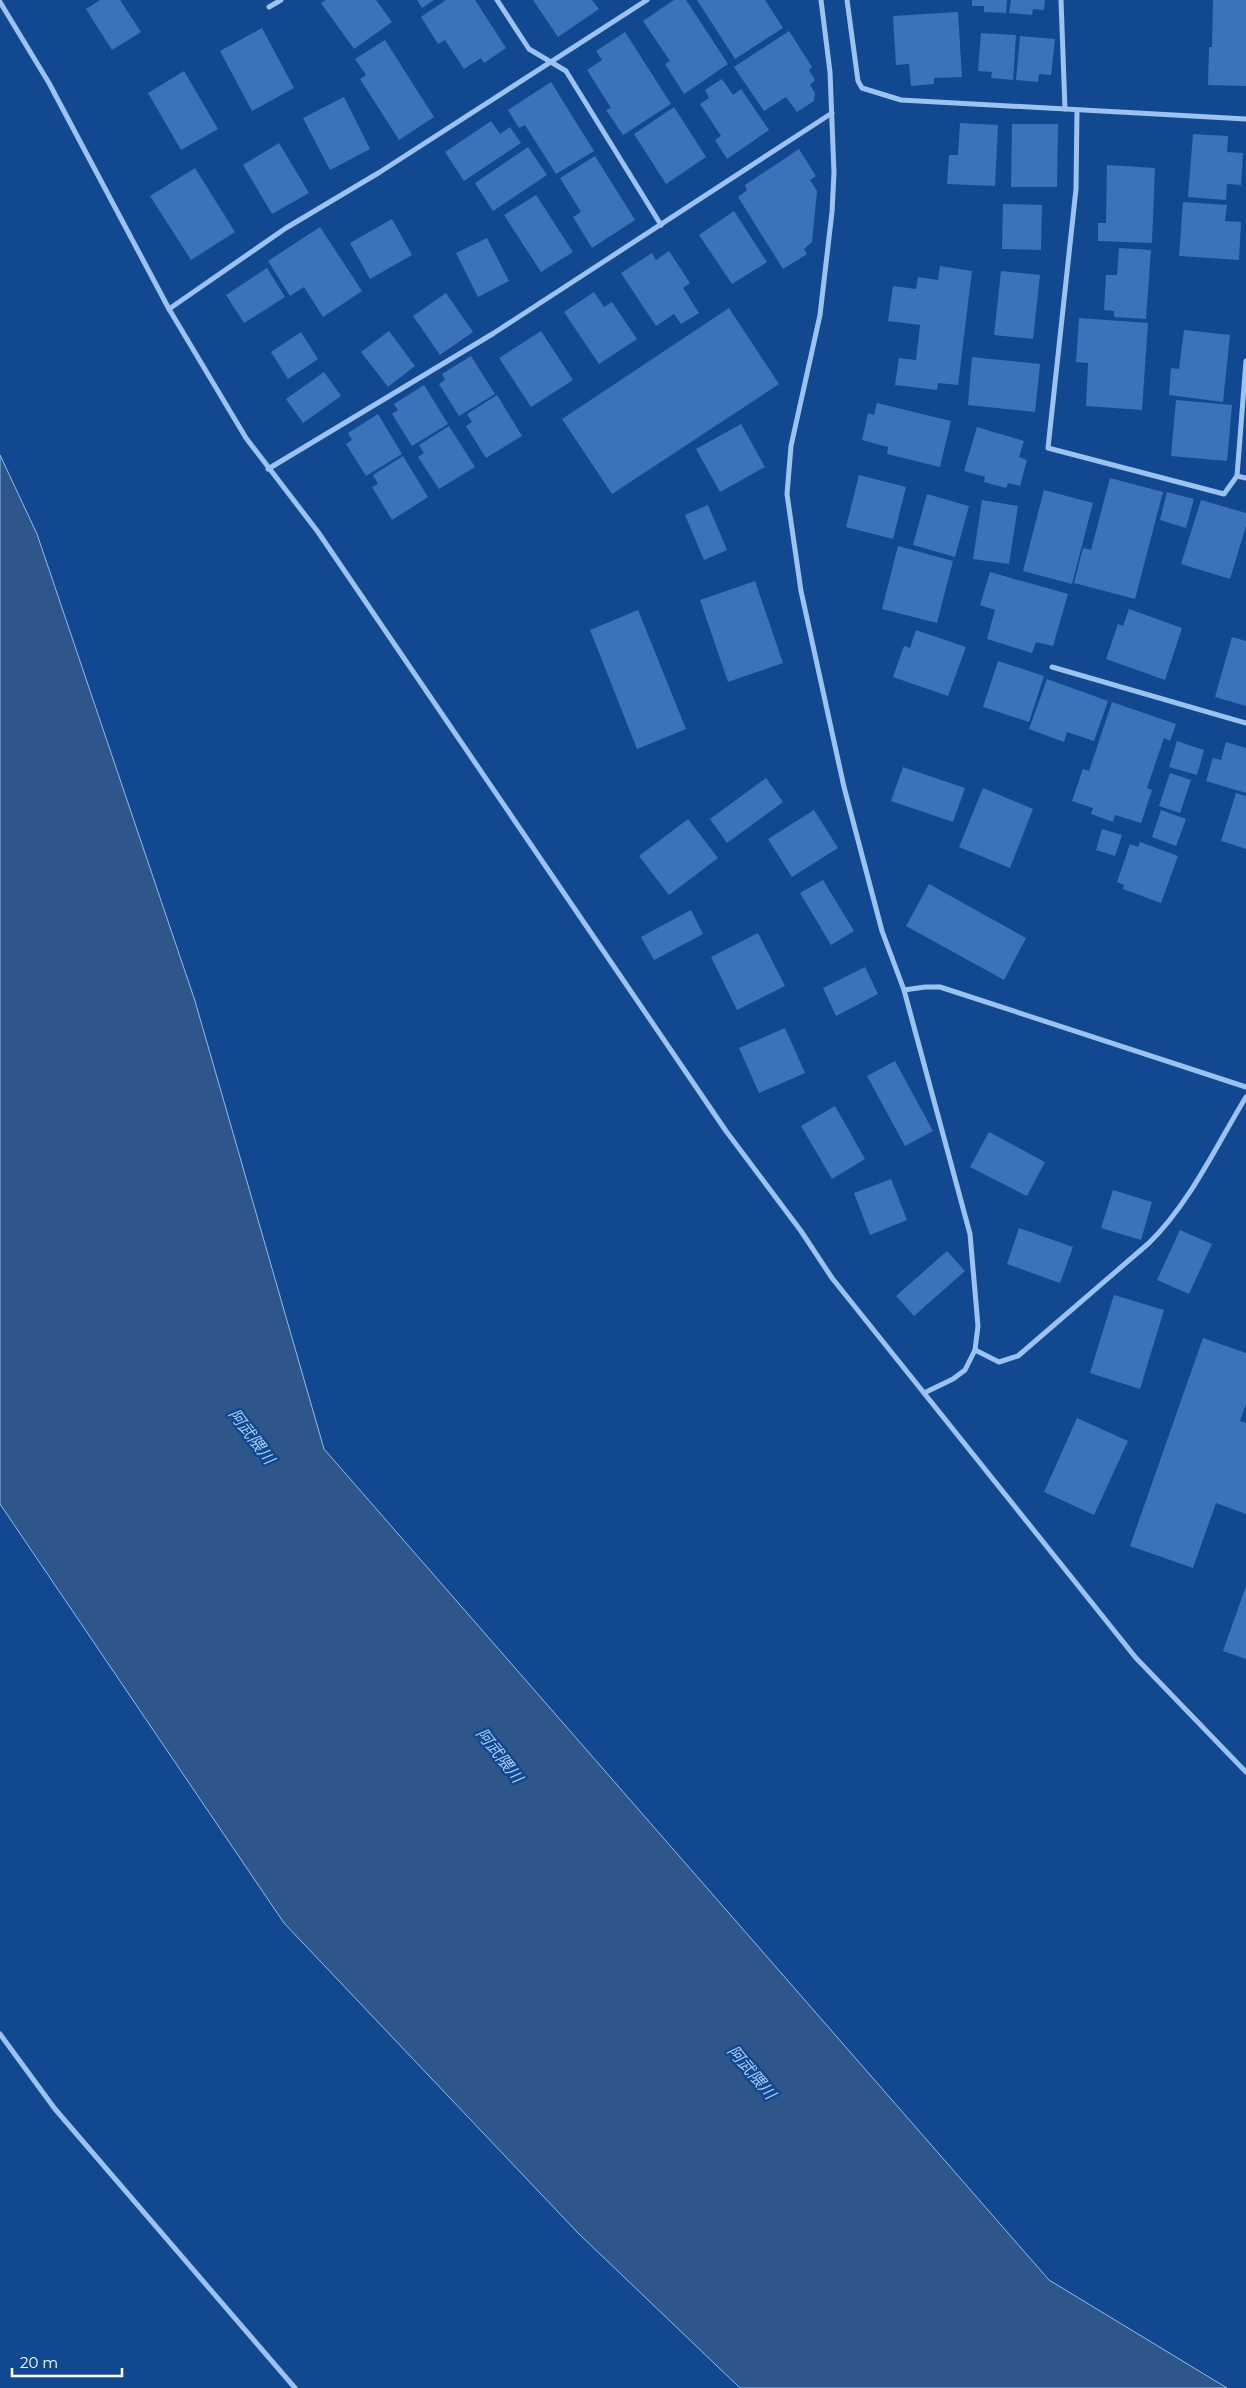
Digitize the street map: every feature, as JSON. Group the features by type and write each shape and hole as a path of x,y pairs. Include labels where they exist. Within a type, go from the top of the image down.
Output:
{"street":[{"path":"269,7 281,0"},
{"path":"497,0 529,49 566,71 661,225"},
{"path":"169,309 286,228 380,172 648,0"},
{"path":"821,0 830,72 834,172 832,212 820,315 791,446 787,494 801,592 816,669 882,932 904,990 970,1234 978,1326 975,1350 965,1370 953,1380 924,1393"},
{"path":"847,0 855,68 862,88 901,100 1246,119"},
{"path":"1061,0 1065,109"},
{"path":"0,2 67,117 169,309 246,438 318,532 726,1131 801,1231 832,1278 1136,1658 1246,1772"},
{"path":"1077,110 1076,189 1048,448 1224,494 1237,476 1246,361"},
{"path":"268,468 494,333 832,113"},
{"path":"1237,476 1246,478"},
{"path":"1052,667 1246,723"},
{"path":"904,990 940,987 1246,1087"},
{"path":"975,1350 999,1362 1018,1356 1149,1243 1162,1230 1183,1201 1246,1097"},
{"path":"0,2034 55,2109 295,2388"}],"water":[{"name":"阿武隈川","path":"0,455 37,534 195,1001 324,1449 1049,2280 1227,2388 740,2388 578,2233 284,1923 0,1504"}],"building":[{"path":"100,0 120,0 141,32 112,50 86,9"},
{"path":"326,0 376,0 392,22 354,49 321,3"},
{"path":"417,0 434,0 422,8"},
{"path":"446,0 475,0 506,48 484,63 481,58 464,69 445,40 438,44 421,17"},
{"path":"533,0 592,0 599,9 558,37"},
{"path":"674,0 686,0 728,64 684,94 665,64 670,61 643,21"},
{"path":"697,0 765,0 783,28 735,59"},
{"path":"972,0 1007,0 1006,13 984,12 984,6 972,6"},
{"path":"1011,0 1045,0 1044,10 1033,9 1032,15 1009,13"},
{"path":"1213,0 1246,0 1246,86 1208,85 1209,47 1212,47"},
{"path":"958,12 962,77 934,78 934,84 911,86 909,64 896,65 893,16"},
{"path":"262,28 294,88 252,111 220,51"},
{"path":"789,31 812,67 809,70 815,80 810,85 815,93 814,101 797,112 786,97 764,111 734,67"},
{"path":"625,32 671,104 623,135 606,110 611,108 587,70 602,60 596,51"},
{"path":"981,33 1016,35 1013,80 991,78 992,72 978,71"},
{"path":"1020,36 1055,39 1051,75 1039,74 1038,82 1016,80"},
{"path":"385,40 434,117 399,140 360,79 366,75 355,59"},
{"path":"184,71 218,129 181,150 148,93"},
{"path":"722,79 733,95 741,89 769,130 727,159 715,140 721,136 700,104 709,98 705,90"},
{"path":"551,82 594,151 556,174 525,125 519,128 508,110"},
{"path":"344,97 370,149 330,170 303,118"},
{"path":"674,107 706,157 666,184 634,134"},
{"path":"491,121 500,134 510,127 521,143 464,181 445,152"},
{"path":"960,123 998,125 995,186 947,184 949,155 958,155"},
{"path":"1012,124 1058,124 1057,187 1011,187"},
{"path":"1193,134 1228,136 1227,152 1243,153 1241,185 1227,184 1226,200 1188,197"},
{"path":"279,143 309,193 272,214 243,165"},
{"path":"528,147 547,175 493,211 475,183"},
{"path":"799,149 816,176 810,180 817,191 812,242 804,249 807,254 783,269 738,197 747,190 745,185"},
{"path":"595,156 635,220 592,248 573,217 581,212 560,178"},
{"path":"1107,165 1155,168 1152,243 1098,241 1098,223 1106,223"},
{"path":"195,168 235,232 191,260 150,196"},
{"path":"536,195 573,252 541,272 504,215"},
{"path":"1183,202 1227,205 1225,221 1241,222 1239,260 1179,256"},
{"path":"1003,204 1042,205 1041,250 1002,249"},
{"path":"734,211 767,262 732,284 699,235"},
{"path":"392,219 412,255 370,279 350,243"},
{"path":"320,227 362,291 323,317 304,287 290,296 268,261"},
{"path":"487,238 509,281 478,297 456,253"},
{"path":"1119,248 1151,250 1146,319 1114,317 1114,311 1104,310 1106,275 1117,275"},
{"path":"669,251 690,283 683,288 699,313 681,324 674,314 656,326 621,273 652,253 656,260"},
{"path":"940,266 972,271 958,385 938,383 937,390 895,385 899,358 916,360 920,325 888,321 893,286 916,289 918,277 938,280"},
{"path":"267,268 285,297 244,323 226,295"},
{"path":"1001,271 1040,275 1033,339 994,335"},
{"path":"594,292 604,307 612,302 637,339 599,364 564,312"},
{"path":"446,293 473,332 440,355 413,316"},
{"path":"729,308 779,384 612,494 562,419"},
{"path":"1079,318 1148,323 1142,410 1086,406 1088,363 1076,362"},
{"path":"1184,330 1230,335 1223,402 1169,395 1171,368 1179,369"},
{"path":"389,331 415,366 388,387 361,352"},
{"path":"541,331 573,380 531,407 499,358"},
{"path":"301,332 318,359 288,379 271,352"},
{"path":"471,356 495,394 459,416 439,384 445,380 442,374"},
{"path":"972,357 1040,364 1035,412 968,405"},
{"path":"324,372 341,396 303,423 286,399"},
{"path":"424,385 448,424 412,446 392,414 398,410 394,404"},
{"path":"497,395 522,436 486,458 466,426 472,422 467,414"},
{"path":"1176,400 1232,405 1227,461 1171,456"},
{"path":"877,403 951,421 940,467 887,454 888,447 862,440 868,413 874,415"},
{"path":"378,414 402,454 366,476 346,444 352,440 348,433"},
{"path":"741,424 765,467 720,492 696,449"},
{"path":"449,426 475,467 439,489 418,457 424,453 419,445"},
{"path":"977,427 1024,441 1019,457 1027,460 1020,486 1008,483 1006,488 984,482 985,477 964,471"},
{"path":"403,456 428,497 392,520 372,487 378,484 373,475"},
{"path":"859,475 906,487 893,539 846,527"},
{"path":"1110,478 1163,492 1135,599 1074,583 1083,548 1091,550"},
{"path":"1044,490 1093,503 1072,584 1023,571"},
{"path":"1167,492 1194,499 1186,528 1160,520"},
{"path":"927,494 969,506 955,557 913,545"},
{"path":"982,500 1018,506 1009,564 973,559"},
{"path":"1201,500 1246,513 1246,526 1230,579 1181,564"},
{"path":"708,505 727,550 704,560 685,515"},
{"path":"898,546 953,561 937,623 882,609"},
{"path":"990,572 1068,594 1053,646 1036,642 1032,653 987,639 995,610 980,605"},
{"path":"755,581 783,663 728,682 700,600"},
{"path":"1129,609 1182,628 1165,680 1106,659 1118,624 1123,626"},
{"path":"638,610 686,729 637,749 590,630"},
{"path":"916,630 966,647 948,696 893,677 904,646 910,648"},
{"path":"1232,637 1246,641 1246,706 1215,697"},
{"path":"998,661 1044,676 1029,722 983,707"},
{"path":"1047,679 1108,701 1094,741 1067,732 1064,742 1029,729"},
{"path":"1112,702 1176,724 1170,741 1164,738 1147,788 1152,790 1141,823 1115,815 1113,822 1091,814 1093,808 1072,801 1083,769 1089,771"},
{"path":"1177,741 1204,750 1197,775 1169,767"},
{"path":"1226,742 1246,748 1246,793 1206,781 1213,758 1221,760"},
{"path":"903,767 965,788 953,822 891,801"},
{"path":"1170,773 1191,780 1180,813 1159,806"},
{"path":"766,778 783,802 727,843 710,819"},
{"path":"983,788 1033,809 1010,868 959,847"},
{"path":"1236,793 1246,796 1246,849 1221,841"},
{"path":"814,810 838,848 792,877 768,839"},
{"path":"1161,810 1186,819 1176,846 1152,837"},
{"path":"688,819 718,858 669,895 639,856"},
{"path":"1102,829 1122,835 1115,856 1096,850"},
{"path":"1140,842 1178,856 1161,903 1123,889 1124,885 1117,882 1130,844 1138,847"},
{"path":"823,880 854,931 831,945 800,893"},
{"path":"929,884 1026,938 1004,980 906,926"},
{"path":"691,910 703,934 654,960 641,937"},
{"path":"758,933 785,986 737,1010 711,957"},
{"path":"865,967 878,994 836,1016 823,988"},
{"path":"785,1028 805,1073 759,1093 739,1048"},
{"path":"895,1061 933,1131 905,1146 867,1076"},
{"path":"835,1106 865,1159 832,1179 801,1126"},
{"path":"989,1132 1045,1162 1027,1196 970,1167"},
{"path":"891,1179 907,1220 870,1235 854,1193"},
{"path":"1113,1190 1152,1202 1141,1240 1101,1228"},
{"path":"1019,1228 1073,1247 1060,1283 1007,1264"},
{"path":"1180,1230 1212,1244 1189,1294 1157,1280"},
{"path":"947,1251 965,1271 914,1316 896,1296"},
{"path":"1114,1295 1164,1310 1140,1389 1090,1373"},
{"path":"1203,1338 1246,1353 1246,1404 1240,1421 1246,1423 1246,1514 1216,1503 1193,1568 1130,1546"},
{"path":"1077,1418 1128,1441 1094,1515 1044,1492"},
{"path":"1246,1586 1246,1659 1223,1651"}]}
